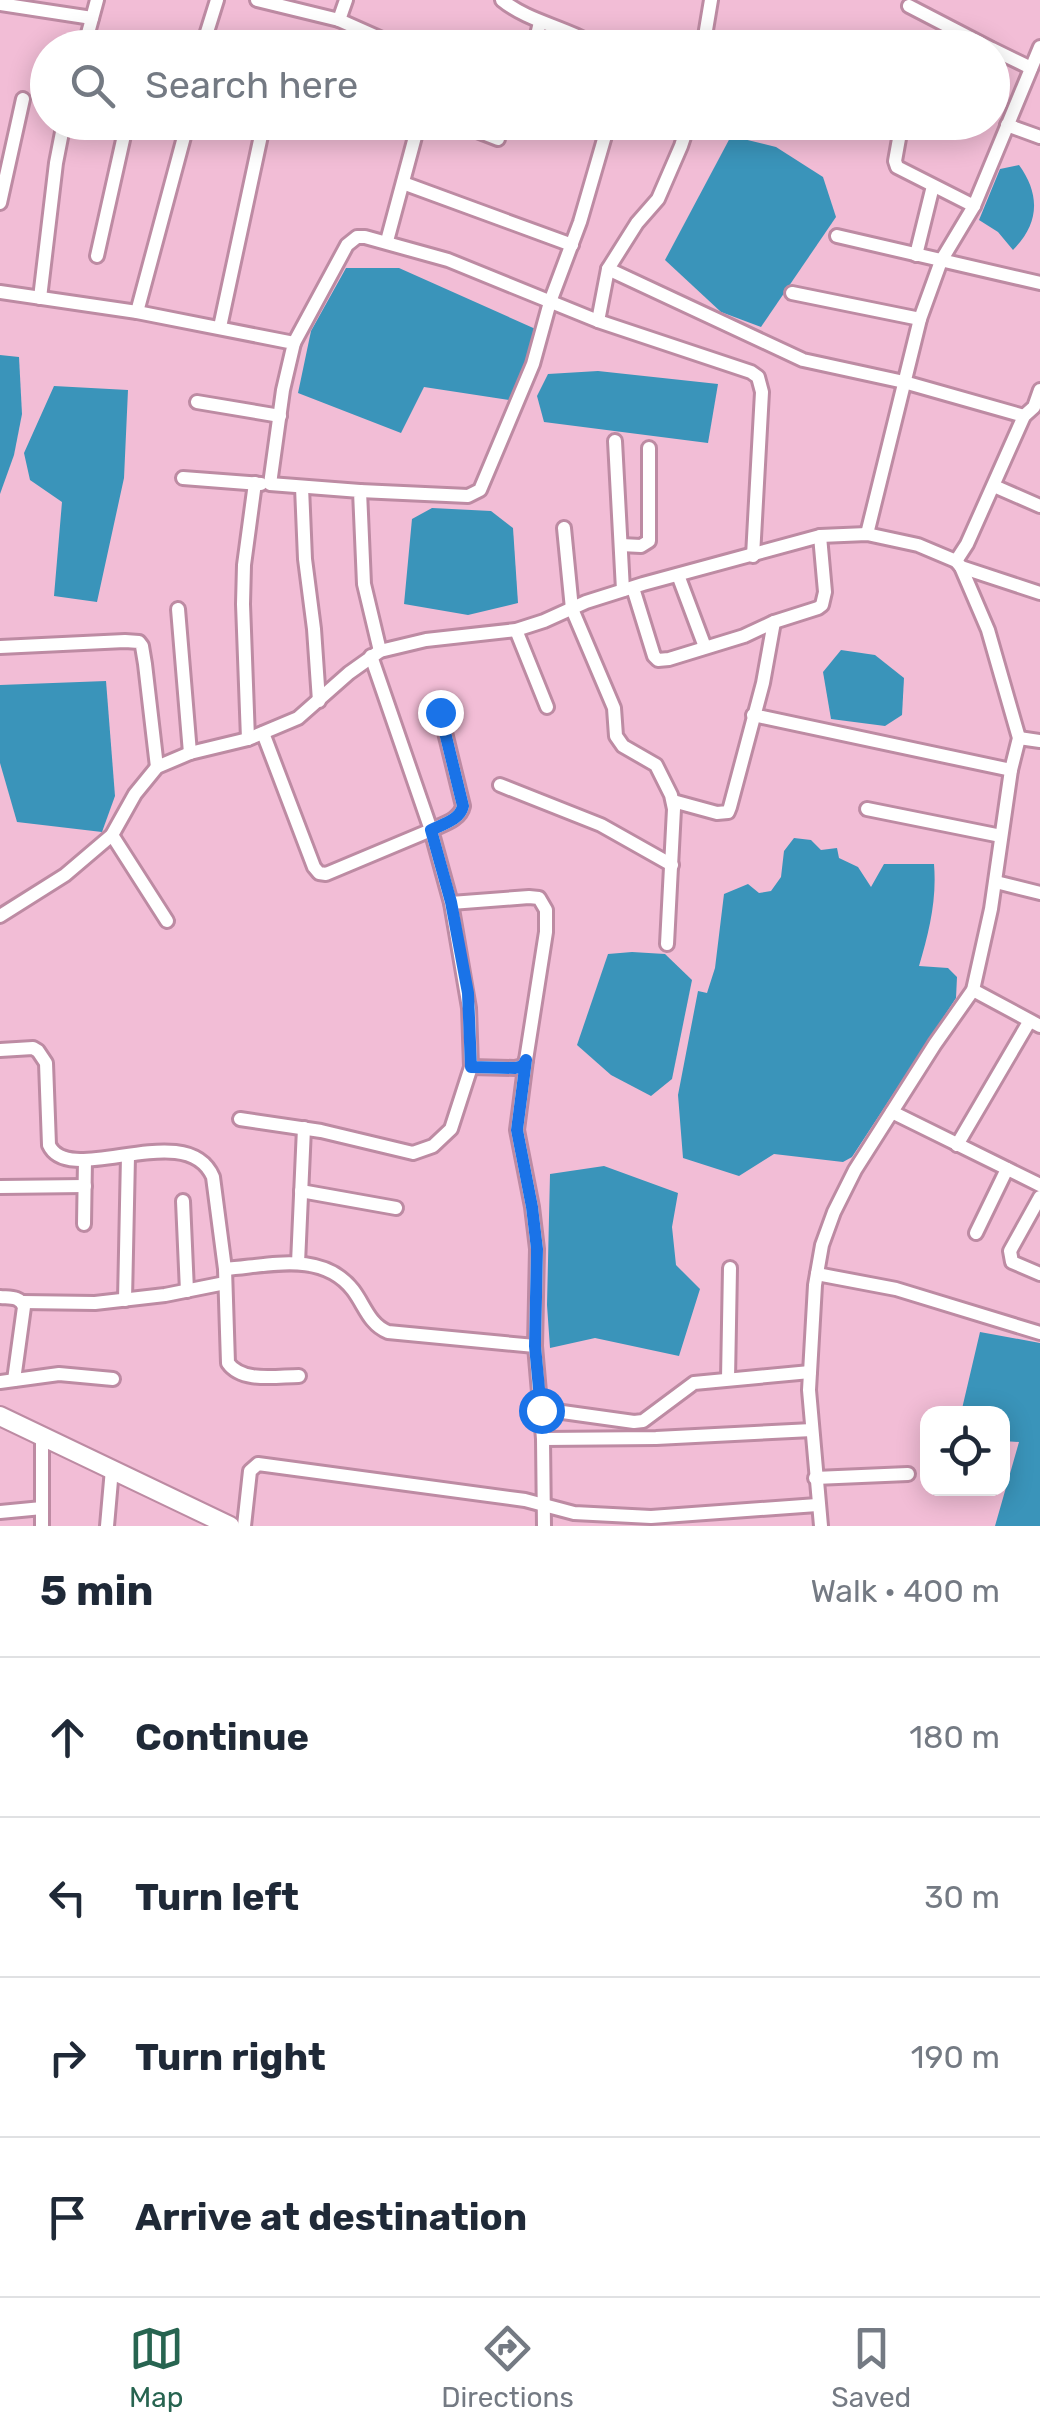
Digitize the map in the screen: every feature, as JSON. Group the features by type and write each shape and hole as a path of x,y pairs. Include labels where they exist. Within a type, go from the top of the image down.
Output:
{"main road":[{"path":"0,1416 224,1525"}],"street":[{"path":"89,30 97,0"},
{"path":"208,30 217,0"},
{"path":"257,0 339,20 360,30"},
{"path":"339,20 346,0"},
{"path":"710,30 713,1"},
{"path":"508,2 561,30"},
{"path":"0,4 92,18"},
{"path":"908,6 955,30"},
{"path":"538,30 540,22"},
{"path":"1010,118 1040,47"},
{"path":"1010,58 1031,68"},
{"path":"0,203 23,99"},
{"path":"1010,126 1040,137"},
{"path":"40,298 61,140"},
{"path":"97,256 123,140"},
{"path":"137,312 183,140"},
{"path":"220,327 260,140"},
{"path":"387,241 415,140"},
{"path":"184,478 468,496 480,490 533,364 604,140"},
{"path":"598,321 608,269 637,223 658,199 684,140"},
{"path":"899,140 897,168 974,206"},
{"path":"867,534 920,319 941,261 974,206 1001,140"},
{"path":"403,183 572,245"},
{"path":"916,255 933,186"},
{"path":"837,236 1040,282"},
{"path":"248,738 244,564 294,343 347,244 357,237 387,241 448,260 598,321 751,372 758,378 762,392 753,556"},
{"path":"608,269 803,360 1032,411"},
{"path":"0,292 137,312 294,343"},
{"path":"792,293 920,319"},
{"path":"820,1526 810,1372 822,1245 855,1170 973,990 996,882 1019,738 988,630 958,564 1040,390"},
{"path":"197,402 280,416"},
{"path":"615,440 621,546 628,589 658,660 744,636 822,605 820,536"},
{"path":"621,546 649,542 649,448"},
{"path":"994,486 1040,506"},
{"path":"302,487 319,701"},
{"path":"240,1119 304,1128 413,1153 422,1151 442,1140 451,1129 471,1067 468,993 451,902 376,654 364,584 360,491"},
{"path":"564,528 572,609 614,708 619,741 656,765 673,801 667,944"},
{"path":"0,916 65,875 112,835 135,794 157,768 190,753 248,738 298,718 376,654 426,640 516,630 628,589 820,536 867,534 918,545 958,564 1040,593"},
{"path":"678,576 705,647"},
{"path":"178,609 190,753"},
{"path":"673,801 717,813 728,812 763,683 774,622"},
{"path":"516,630 547,706"},
{"path":"0,647 139,642 157,768"},
{"path":"262,733 314,867 319,874 326,874 460,814 463,806 440,712"},
{"path":"753,715 1011,770"},
{"path":"1019,738 1040,741"},
{"path":"500,785 601,825 672,866"},
{"path":"867,809 1002,836"},
{"path":"112,835 167,921"},
{"path":"996,882 1040,893"},
{"path":"451,902 529,897 539,898 544,904 546,932 517,1130 537,1249 535,1346 544,1526"},
{"path":"957,1146 1035,1024 973,990"},
{"path":"0,1050 32,1048 46,1064 49,1145 59,1156 86,1160 176,1151 192,1154 209,1169 225,1276 226,1352 232,1369 249,1376 300,1376"},
{"path":"471,1067 515,1068 523,1066 526,1060"},
{"path":"892,1112 1040,1184"},
{"path":"298,1263 304,1128"},
{"path":"125,1300 128,1156"},
{"path":"84,1224 86,1160"},
{"path":"976,1233 1006,1169"},
{"path":"0,1186 85,1186"},
{"path":"301,1191 396,1208"},
{"path":"1040,1197 1009,1258 1040,1274"},
{"path":"183,1200 187,1291"},
{"path":"0,1298 22,1302 125,1300 187,1291 225,1276 298,1263 317,1265 341,1278 372,1321 388,1332 535,1346"},
{"path":"728,1379 730,1268"},
{"path":"817,1274 896,1289 1040,1333"},
{"path":"22,1302 24,1317 7,1381 59,1374 113,1379"},
{"path":"541,1410 643,1421 694,1383 810,1372"},
{"path":"542,1438 656,1438 812,1430"},
{"path":"42,1436 42,1526"},
{"path":"244,1526 250,1472 258,1464 651,1521 817,1505"},
{"path":"107,1526 112,1470"},
{"path":"815,1478 908,1474"},
{"path":"0,1512 42,1508"}],"water":[{"path":"729,140 776,147 823,177 836,217 761,327 721,312 665,260"},
{"path":"1019,165 1031,187 1034,208 1028,229 1013,250 998,232 979,220 1000,169"},
{"path":"346,268 399,268 540,331 509,400 424,387 401,433 298,393 311,331"},
{"path":"0,355 19,357 22,414 14,455 0,494"},
{"path":"598,371 718,384 708,443 544,422 537,396 548,374"},
{"path":"54,386 128,390 124,478 97,602 54,596 62,502 30,480 24,453"},
{"path":"432,508 491,511 513,528 518,603 468,615 404,604 412,519"},
{"path":"841,650 875,655 904,678 902,715 885,726 831,719 823,672"},
{"path":"106,681 115,796 102,832 17,822 0,763 0,685"},
{"path":"794,838 811,840 821,850 837,848 839,858 858,867 871,887 884,864 934,864 931,916 919,966 948,968 957,977 956,998 852,1157 843,1162 774,1154 739,1176 683,1158 678,1095 698,991 707,993 715,968 724,894 748,884 759,893 771,891 781,877 784,851"},
{"path":"608,954 665,954 692,980 672,1079 651,1096 611,1075 577,1045"},
{"path":"604,1166 678,1193 672,1227 676,1265 700,1289 679,1356 595,1338 550,1348 550,1174"},
{"path":"980,1332 1040,1343 1040,1526 995,1526 1004,1496 1010,1496 1010,1474 1019,1442 1010,1441 1010,1406 963,1406"}],"route":[{"path":"440,712 463,806 455,818 431,830 451,902 468,993 471,1067 515,1068 523,1066 526,1060 517,1130 537,1249 535,1346 541,1410"}]}
